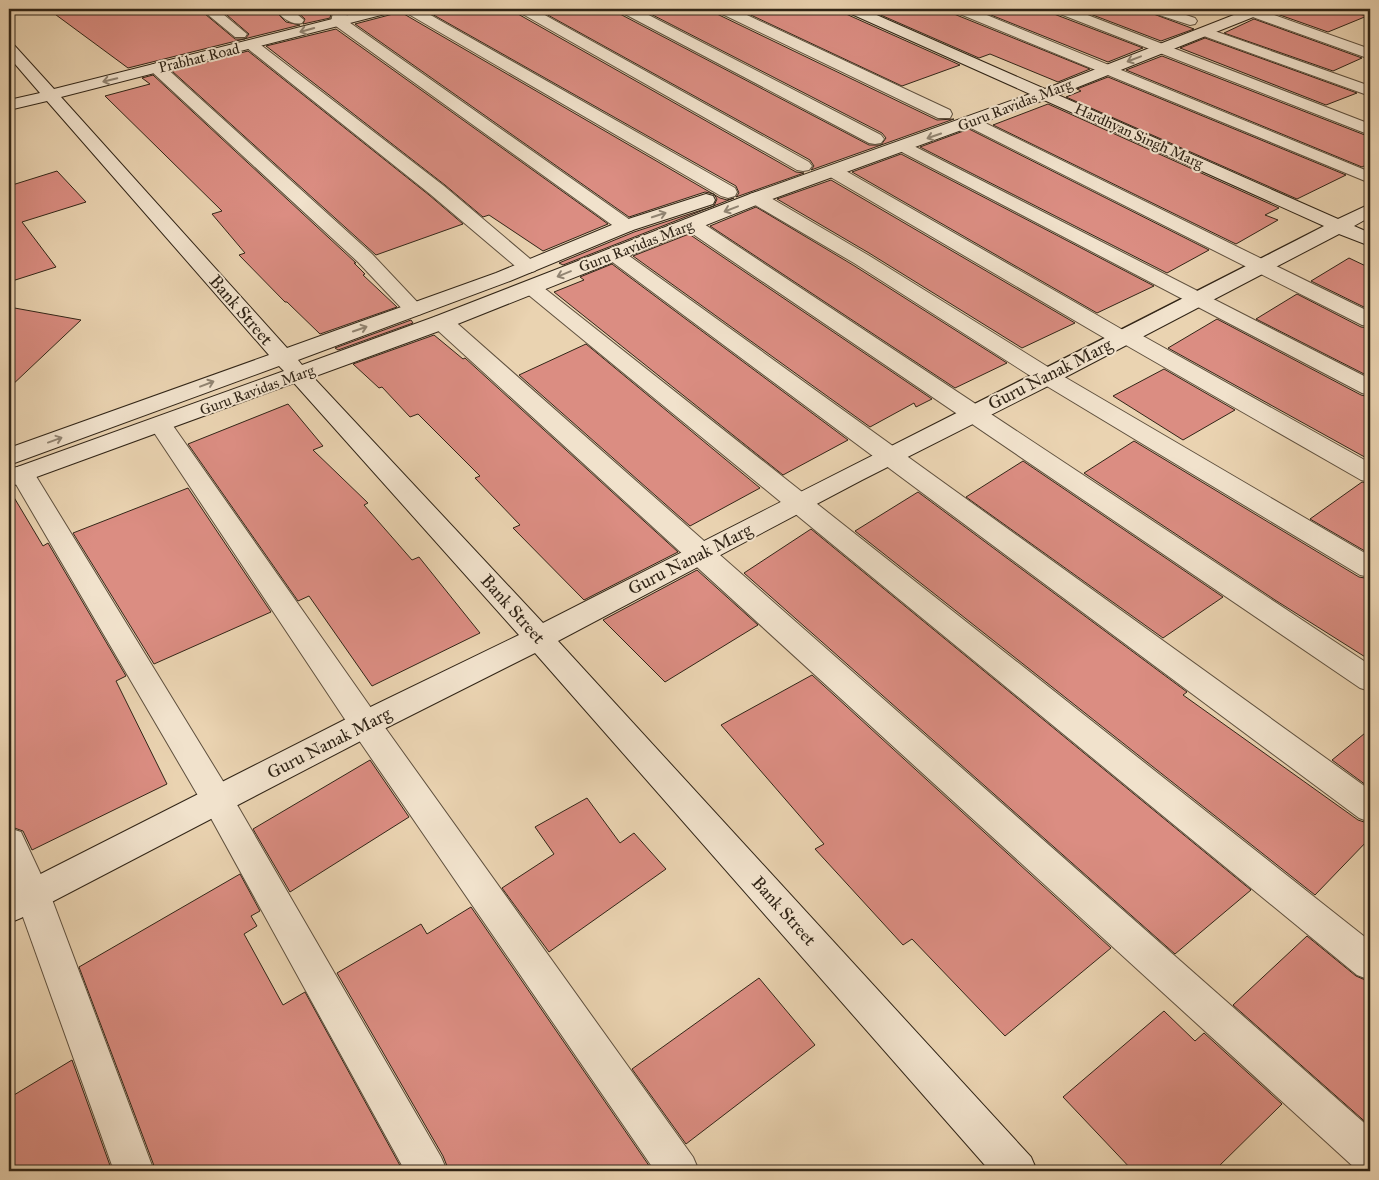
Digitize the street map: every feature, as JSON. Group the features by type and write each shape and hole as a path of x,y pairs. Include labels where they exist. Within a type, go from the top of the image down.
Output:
{"street":[{"path":"208,9 437,190 530,277 798,503 1370,963"},
{"path":"282,9 297,20"},
{"name":"Prabhat Road","path":"9,105 46,89 246,40 297,20 339,13 388,9"},
{"path":"410,9 728,192"},
{"path":"524,9 803,166"},
{"path":"626,9 875,139"},
{"path":"723,9 944,114"},
{"name":"Hardhyan Singh Marg","path":"852,9 1370,240"},
{"path":"960,9 1370,178"},
{"path":"1060,9 1370,130"},
{"path":"1155,9 1370,91"},
{"name":"Guru Ravidas Marg","path":"13,470 161,425 414,310 614,254 757,198 973,122 1162,48 1198,27 1223,9"},
{"path":"1364,9 1370,11"},
{"path":"1257,11 1370,54"},
{"name":"Guru Ravidas Marg","path":"13,470 290,365 442,322 626,226 803,166 1142,40 1257,11"},
{"path":"339,13 626,226"},
{"name":"Prabhat Road","path":"9,92 46,89 157,68 339,13"},
{"name":"Bank Street","path":"9,48 290,365 539,638 1017,1171"},
{"path":"157,68 365,258 414,310"},
{"path":"973,122 1370,320"},
{"path":"904,146 1370,388"},
{"path":"833,171 1124,337 1370,474"},
{"path":"757,198 861,259 1048,377 1370,568"},
{"name":"Guru Nanak Marg","path":"21,901 364,724 539,638 890,455 1048,377 1370,210"},
{"path":"691,224 1370,680"},
{"path":"614,254 1370,808"},
{"path":"442,322 698,554 1370,1155"},
{"path":"161,425 364,724 679,1171"},
{"path":"13,470 218,801 427,1171"},
{"path":"9,842 21,901 134,1171"}],"building":[{"path":"48,9 199,9 235,39 244,39 128,68"},
{"path":"220,9 273,9 286,22 300,25 245,39 249,34"},
{"path":"294,9 332,9 330,18 303,24 305,19"},
{"path":"397,9 401,9 404,14 713,194 705,192 629,217 355,24 393,14"},
{"path":"423,9 515,9 518,14 796,172 804,173 736,197 739,193 736,186"},
{"path":"537,9 617,9 620,14 869,145 881,145 886,138 882,133 641,9 714,9 717,14 937,120 954,119 811,170 814,166 810,160"},
{"path":"738,9 843,9 846,14 960,65 902,86"},
{"path":"867,9 951,9 954,14 1090,69 1058,82 990,54 979,58"},
{"path":"976,9 1051,9 1054,14 1143,48 1108,62"},
{"path":"1077,9 1140,9 1194,29 1161,41"},
{"path":"1290,9 1355,9 1359,14 1367,16 1328,32 1277,14"},
{"path":"1254,19 1362,58 1333,71 1224,33"},
{"path":"336,29 608,224 543,251 489,215 483,217 445,185 266,46"},
{"path":"1205,38 1357,93 1326,105 1180,48"},
{"path":"248,51 463,224 376,255 172,71"},
{"path":"1162,56 1370,137 1370,163 1362,167 1126,70"},
{"path":"153,75 356,263 354,263 365,274 363,275 397,307 320,334 285,302 239,255 245,253 212,214 222,211 105,96 150,84 142,78"},
{"path":"1108,77 1346,175 1297,199 1066,97 1081,91 1077,89"},
{"path":"1048,104 1279,208 1265,215 1278,220 1236,244 993,125"},
{"path":"969,129 1209,250 1167,273 920,147"},
{"path":"901,154 1154,286 1097,313 852,172"},
{"path":"57,171 86,202 22,222 56,267 9,282 9,186"},
{"path":"831,180 1075,323 1022,348 869,253 777,199"},
{"path":"714,195 727,200 734,198 714,206 717,199"},
{"path":"712,207 563,265 559,263 634,232"},
{"path":"756,207 853,265 1007,363 955,388 710,226"},
{"path":"689,234 932,399 916,407 914,403 870,427 633,256"},
{"path":"1349,258 1370,268 1370,310 1311,281"},
{"path":"612,264 848,440 783,475 554,292 584,280 580,277"},
{"path":"1297,294 1361,327 1370,328 1370,377 1256,319"},
{"path":"9,307 81,320 9,388"},
{"path":"1217,319 1361,395 1370,397 1370,460 1168,348"},
{"path":"411,320 413,323 338,350 335,348"},
{"path":"434,335 463,359 465,358 678,552 584,600 513,528 520,525 475,478 480,476 418,414 410,417 382,387 379,388 353,364"},
{"path":"586,344 760,488 690,526 519,375"},
{"path":"1164,369 1235,410 1183,440 1113,396"},
{"path":"288,404 323,446 313,450 368,503 364,505 412,560 419,557 480,633 372,686 309,596 298,601 188,444"},
{"path":"1134,441 1359,577 1370,579 1370,660 1275,600 1084,473"},
{"path":"1023,461 1223,597 1163,638 966,497"},
{"path":"1362,482 1370,484 1370,554 1310,519"},
{"path":"188,488 271,612 154,664 73,533"},
{"path":"9,489 43,546 48,543 126,676 116,681 167,784 32,850 23,831 9,826"},
{"path":"918,492 1187,692 1183,695 1358,820 1370,824 1370,838 1315,895 855,531"},
{"path":"811,529 1251,890 1175,954 744,573"},
{"path":"697,570 758,625 665,682 603,620"},
{"path":"812,675 1111,948 1005,1036 912,939 903,945 815,849 824,844 721,725"},
{"path":"1370,729 1370,788 1332,760"},
{"path":"370,760 409,817 290,892 253,829"},
{"path":"587,798 620,843 634,833 666,869 549,952 502,888 554,854 535,827"},
{"path":"240,874 260,911 251,916 257,926 244,934 283,1005 305,992 403,1171 156,1171 79,967"},
{"path":"471,907 652,1170 449,1171 443,1156 337,973 421,924 427,934"},
{"path":"1307,936 1356,976 1370,982 1370,1126 1233,1005"},
{"path":"759,978 815,1045 686,1144 632,1069"},
{"path":"1164,1011 1195,1041 1204,1033 1282,1104 1214,1171 1133,1171 1063,1097"},
{"path":"72,1060 112,1171 9,1171 9,1098"}]}
